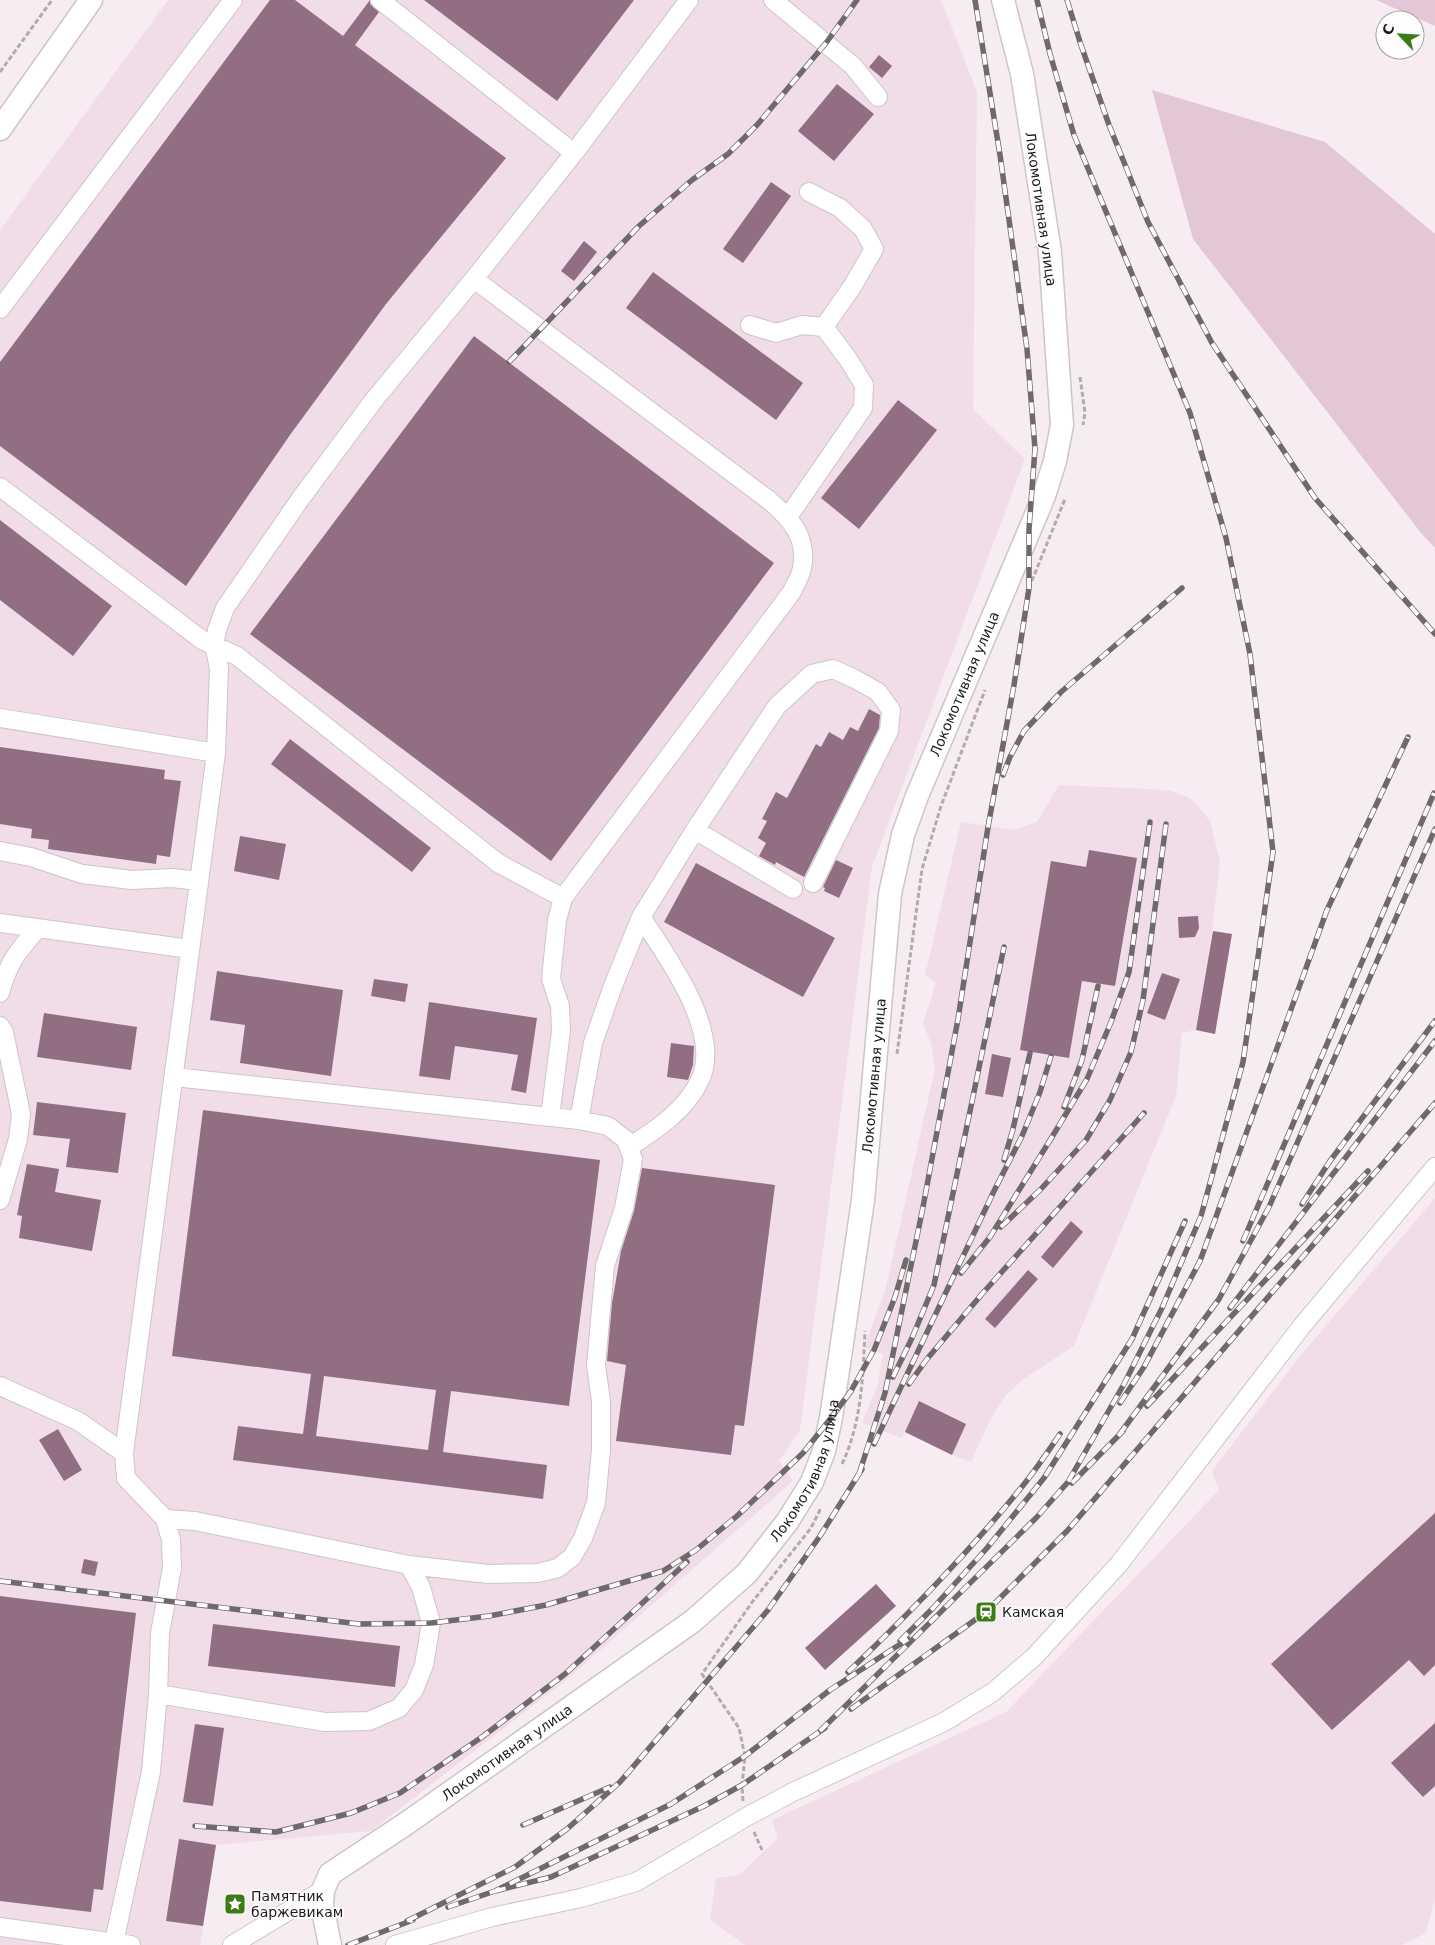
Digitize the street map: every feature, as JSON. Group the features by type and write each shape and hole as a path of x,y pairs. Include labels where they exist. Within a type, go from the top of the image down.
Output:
{"main road":[{"path":"0,129 91,0"},
{"name":"Локомотивная улица","path":"322,1890 330,1874 446,1796 700,1615 748,1573 787,1522 812,1482 824,1451 832,1410 863,1200 890,894 903,835 917,796 1044,496 1056,461 1062,425 1050,252 1022,74 1003,0"},
{"path":"322,1890 323,1914 330,1945"}],"street":[{"path":"0,309 233,0"},
{"path":"380,0 574,153"},
{"path":"0,1927 122,1944 151,1772 158,1694 160,1633 172,1568 171,1540 164,1519 126,1478 124,1453 216,753 219,668 214,645 217,630 225,608 301,498 374,400 474,279 574,153 689,0"},
{"path":"774,0 852,66 878,97"},
{"path":"809,192 840,208 863,228 874,249 852,287 824,327"},
{"path":"474,279 770,500 788,517 800,536 804,551 802,570 791,593 563,898 557,920 551,980 560,1006 561,1031 550,1117"},
{"path":"750,325 776,332 802,325 824,327 848,359 864,386 863,408 788,517"},
{"path":"0,487 202,640 237,656 498,863 563,898"},
{"path":"579,1120 593,1043 641,916 777,706 812,674 833,669 878,692 891,710 889,731 813,883"},
{"path":"0,718 216,753"},
{"path":"695,830 793,889"},
{"path":"0,851 31,857 82,874 132,880 172,878 199,881"},
{"path":"629,1147 657,1130 682,1105 700,1079 705,1059 702,1032 694,1004 641,916"},
{"path":"0,923 190,949"},
{"path":"0,993 6,972 16,954 38,928"},
{"path":"0,1026 4,1032 21,1114 18,1139 0,1200"},
{"path":"164,1519 195,1521 409,1565 488,1574 538,1573 558,1568 572,1557 583,1538 596,1503 601,1450 601,1400 596,1366 605,1266 624,1208 633,1159 626,1140 608,1126 579,1120 174,1077"},
{"path":"395,1945 492,1917 581,1898 636,1882 748,1816 793,1792 944,1722 992,1692 1034,1656 1119,1564 1302,1326 1435,1167"},
{"path":"0,1386 78,1421 124,1453"},
{"path":"158,1694 325,1722 369,1721 399,1708 414,1690 424,1665 431,1622 421,1588 409,1565"},
{"path":"232,1945 322,1890"}],"path":[{"path":"0,72 52,0"},
{"path":"1080,375 1085,413 1081,431"},
{"path":"1028,588 1064,504 1066,494"},
{"path":"897,1055 922,869 941,806 986,688"},
{"path":"840,1468 848,1451 858,1416 866,1326"},
{"path":"762,1850 743,1806 742,1785 745,1756 739,1728 702,1674 754,1601 811,1528 824,1502"}],"shaded area":[{"path":"168,0 941,0 977,92 973,409 1025,459 872,867 800,1430 779,1461 793,1481 565,1681 371,1831 216,1845 200,1945 0,1945 0,230"},
{"path":"1376,0 1435,0 1435,26 1425,22 1425,10 1399,10"},
{"path":"1152,90 1325,142 1435,234 1435,548 1421,533 1193,239"},
{"path":"1059,785 1171,791 1188,797 1199,807 1210,821 1220,861 1212,931 1196,1030 1182,1033 1176,1096 1074,1346 1025,1378 1006,1395 991,1418 971,1462 905,1432 901,1438 862,1423 877,1387 883,1354 864,1347 886,1288 935,1068 931,1043 923,1024 936,982 925,975 961,822 1014,830 1037,822"},
{"path":"1435,1198 1435,1898 1426,1933 1402,1945 745,1945 710,1920 716,1878 739,1875 778,1838 772,1820 1006,1712 1219,1490 1212,1471 1300,1356"}],"building":[{"path":"270,0 295,0 343,36 370,0 370,4 379,12 355,45 506,158 386,304 290,435 186,586 0,446 0,362"},
{"path":"424,0 634,0 557,101"},
{"path":"879,55 892,66 882,78 869,67"},
{"path":"837,84 874,114 834,161 798,131"},
{"path":"771,182 791,196 743,263 723,249"},
{"path":"584,241 597,252 574,281 561,271"},
{"path":"653,272 803,383 776,420 626,308"},
{"path":"474,336 774,563 551,861 250,634"},
{"path":"898,400 937,430 859,529 821,498"},
{"path":"0,520 112,606 73,656 0,600"},
{"path":"869,709 880,715 879,728 804,877 776,862 775,865 759,856 766,843 758,838 767,821 762,819 776,792 787,798 816,744 821,747 829,732 843,740 850,727 858,731"},
{"path":"290,739 431,848 412,872 271,764"},
{"path":"0,747 165,770 164,779 181,781 170,857 157,855 156,864 48,849 49,840 31,838 32,829 0,824"},
{"path":"240,836 286,844 279,880 234,871"},
{"path":"1089,850 1137,858 1115,986 1082,981 1069,1058 1020,1050 1051,861 1086,867"},
{"path":"836,860 853,868 839,898 824,891 825,888 823,887"},
{"path":"696,863 835,938 803,997 664,922"},
{"path":"1198,916 1199,928 1195,937 1179,938 1178,917"},
{"path":"1213,931 1232,934 1215,1034 1196,1030"},
{"path":"217,971 343,990 331,1076 240,1063 245,1025 210,1020"},
{"path":"1162,973 1180,979 1165,1020 1147,1013"},
{"path":"374,979 408,984 405,1002 371,996"},
{"path":"429,1002 537,1018 526,1093 511,1090 518,1055 455,1046 450,1080 419,1076"},
{"path":"44,1013 137,1027 131,1070 37,1057"},
{"path":"671,1043 694,1046 693,1065 688,1080 667,1077"},
{"path":"992,1054 1011,1058 1003,1097 985,1094"},
{"path":"37,1102 126,1113 118,1173 66,1167 70,1139 33,1135"},
{"path":"203,1110 600,1160 569,1406 451,1391 443,1452 547,1465 543,1499 233,1460 238,1426 303,1434 311,1374 172,1356","holes":["324,1376 436,1390 428,1450 316,1436"]},
{"path":"27,1164 59,1169 55,1192 101,1200 92,1251 19,1238 22,1216 17,1215"},
{"path":"642,1168 775,1185 744,1426 735,1425 731,1455 616,1441 626,1365 607,1361 612,1303 621,1251 634,1211"},
{"path":"1071,1221 1083,1232 1053,1268 1041,1257"},
{"path":"1028,1270 1038,1279 995,1328 985,1319"},
{"path":"919,1401 966,1424 952,1455 905,1432"},
{"path":"58,1429 82,1470 64,1481 39,1440"},
{"path":"1435,1513 1435,1665 1424,1676 1409,1660 1332,1730 1271,1664"},
{"path":"84,1559 98,1562 95,1576 81,1573"},
{"path":"876,1584 896,1606 825,1670 805,1648"},
{"path":"0,1596 136,1613 103,1890 94,1889 91,1912 0,1901"},
{"path":"213,1624 400,1646 395,1687 208,1666"},
{"path":"1435,1723 1435,1786 1423,1797 1391,1763"},
{"path":"195,1724 224,1728 213,1806 183,1802"},
{"path":"179,1839 216,1845 203,1926 166,1921"}],"railway":[{"path":"509,362 639,226 692,180 728,154 757,125 826,43 857,0"},
{"path":"859,1474 885,1393 923,1207 958,1019 988,827 1014,685 1029,588 1029,529 1035,449 1027,349 1000,155 975,0"},
{"path":"820,1731 1036,1518 1068,1482 1124,1384 1162,1308 1201,1216 1243,1062 1273,852 1250,654 1226,538 1190,413 1074,135 1050,54 1037,0"},
{"path":"1067,0 1109,125 1148,222 1212,343 1315,498 1435,634"},
{"path":"1003,775 1024,731 1061,692 1182,588"},
{"path":"1120,1403 1144,1367 1200,1261 1327,910 1408,737"},
{"path":"1243,1241 1434,793"},
{"path":"961,1273 990,1237 1087,1079 1111,1022 1129,972 1150,822"},
{"path":"1001,1227 1040,1190 1086,1140 1110,1100 1131,1052 1143,1000 1166,824"},
{"path":"1119,1435 1219,1299 1269,1207 1435,829"},
{"path":"893,1377 934,1285 1004,947"},
{"path":"1064,1107 1082,1060 1098,986"},
{"path":"1302,1204 1330,1161 1435,1021"},
{"path":"1230,1308 1435,1041"},
{"path":"1004,1160 1030,1053"},
{"path":"874,1444 1022,1136 1040,1092 1051,1056"},
{"path":"851,1709 986,1612 1067,1531 1435,1103"},
{"path":"909,1384 927,1359 982,1294 1144,1113"},
{"path":"1147,1406 1368,1171"},
{"path":"900,1641 933,1608 987,1548 1044,1478 1132,1339 1185,1221"},
{"path":"0,1581 359,1624 431,1623 489,1616 546,1605 663,1571 696,1550 737,1516 803,1453 831,1418 851,1391 874,1350 895,1297 906,1260"},
{"path":"1072,1483 1123,1431"},
{"path":"848,1672 962,1557 1029,1477 1060,1434"},
{"path":"407,1921 515,1867 567,1829 620,1782 768,1610 820,1536 862,1469"},
{"path":"195,1826 276,1832 351,1813 400,1793 482,1737 565,1674 687,1562"},
{"path":"448,1907 495,1891 671,1804 745,1756 830,1690 908,1639"},
{"path":"495,1891 551,1877 704,1806 742,1785 825,1728"},
{"path":"523,1825 610,1787"},
{"path":"348,1945 413,1920"}],"place":[{"name":"Камская","path":"986,1612"},
{"name":"Памятник баржевикам","path":"235,1904"}]}
